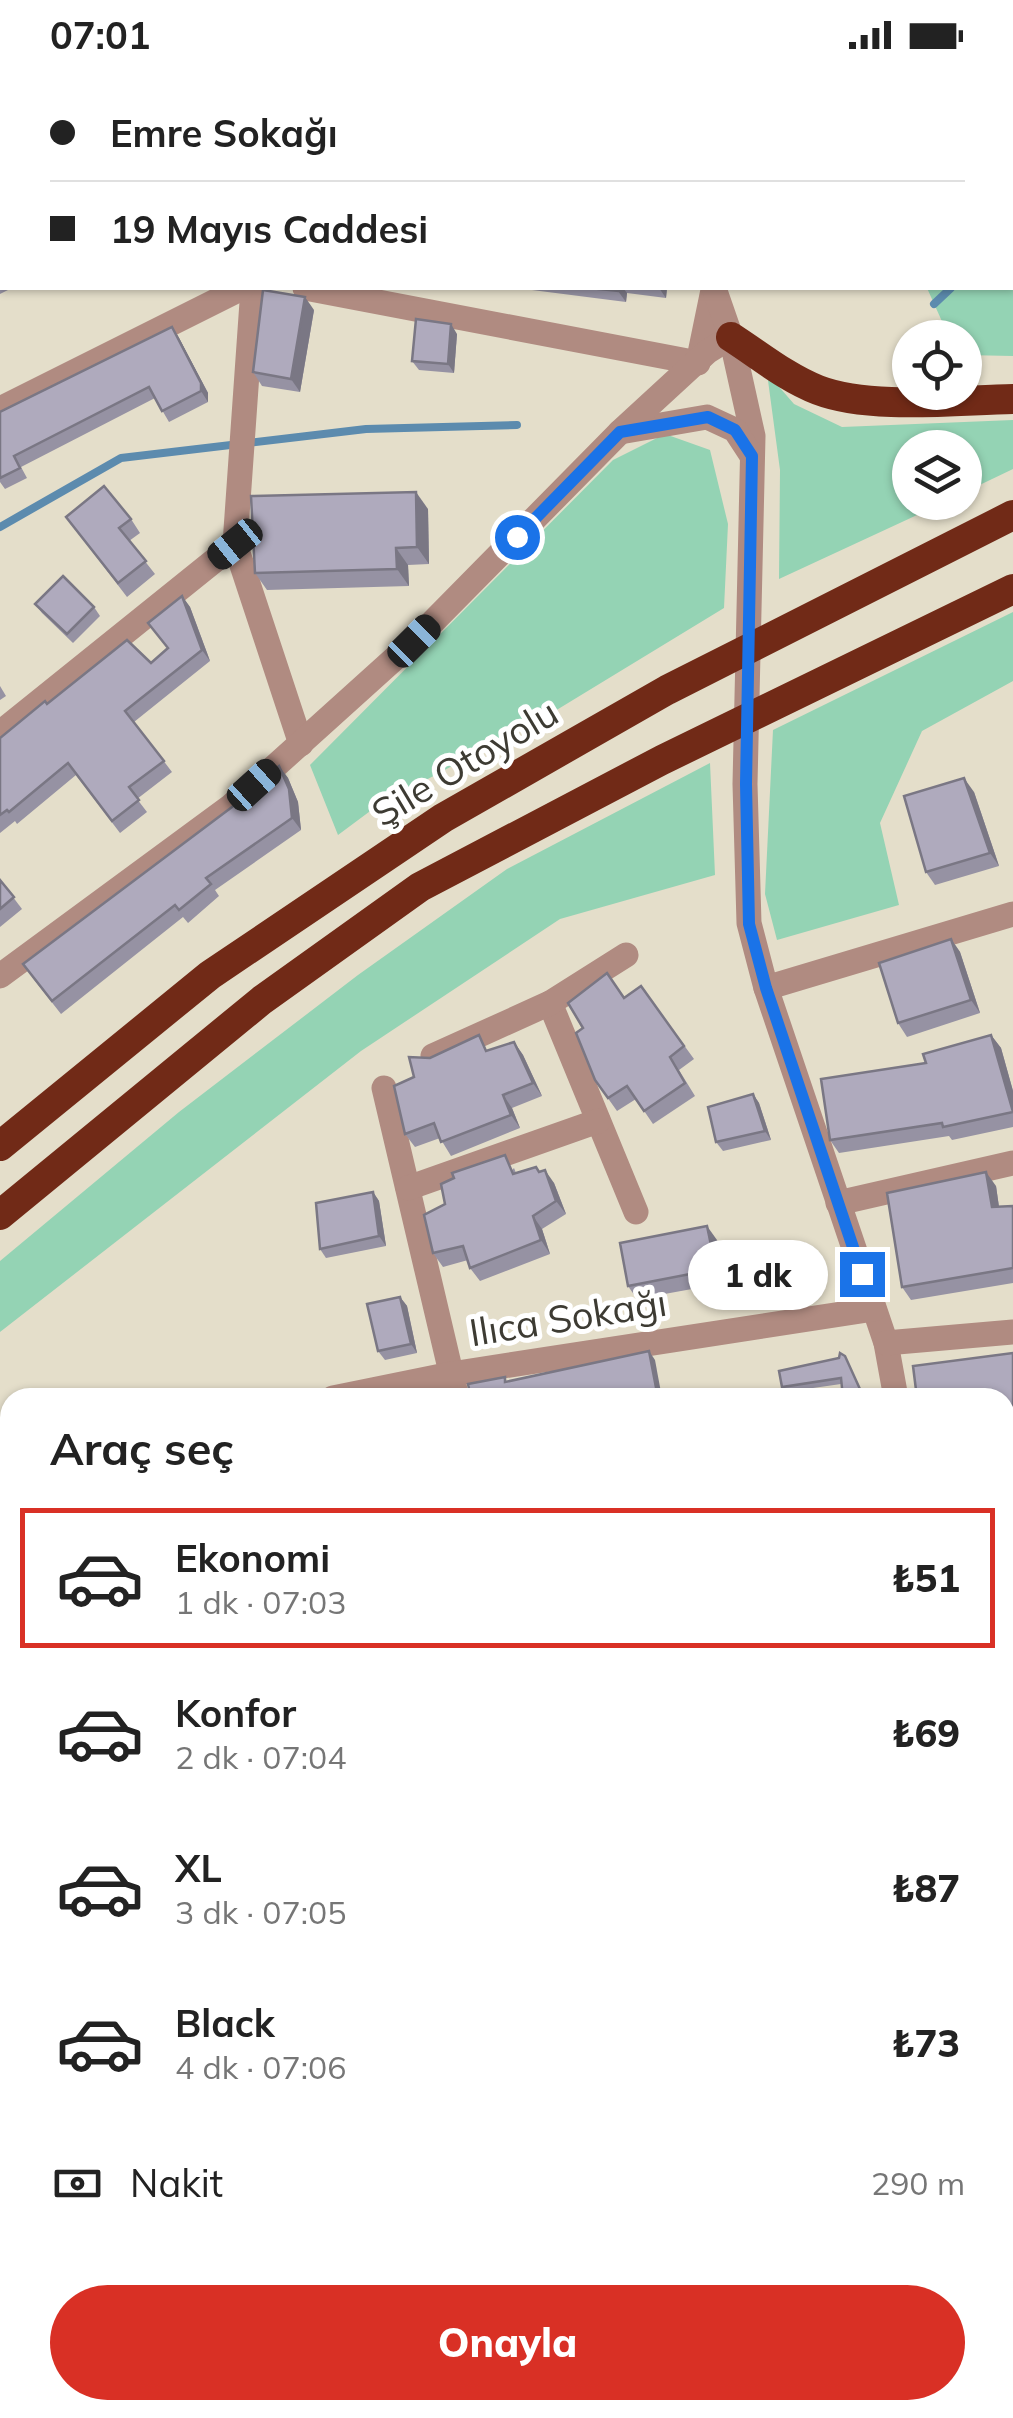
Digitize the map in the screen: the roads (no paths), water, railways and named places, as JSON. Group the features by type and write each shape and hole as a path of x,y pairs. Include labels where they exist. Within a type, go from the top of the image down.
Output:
{"highway":[{"path":"731,337 774,367 818,390 862,401 1013,399"},
{"name":"Şile Otoyolu","path":"0,1146 210,975 443,818 667,690 1013,515"},
{"path":"0,1215 262,1000 420,887 662,760 1013,589"}],"street":[{"path":"0,410 238,290"},
{"path":"253,290 235,544 301,744"},
{"path":"315,290 698,363"},
{"path":"698,363 714,290"},
{"path":"715,290 731,337 753,436 746,784 749,924 766,988 886,1343 894,1388"},
{"path":"0,976 231,806 414,641 620,432 715,346 731,337"},
{"path":"620,432 708,417 735,430 752,456"},
{"path":"0,733 235,544"},
{"path":"766,988 1013,914"},
{"path":"432,1056 550,1003 626,954"},
{"path":"550,1003 636,1212"},
{"path":"384,1088 454,1386"},
{"path":"408,1188 598,1121"},
{"path":"838,1203 1013,1162"},
{"name":"Ilıca Sokağı","path":"454,1386 874,1308"},
{"path":"886,1343 1013,1332"}],"waterway":[{"path":"934,304 949,290"},
{"path":"0,527 121,458 366,429 517,425"}]}
